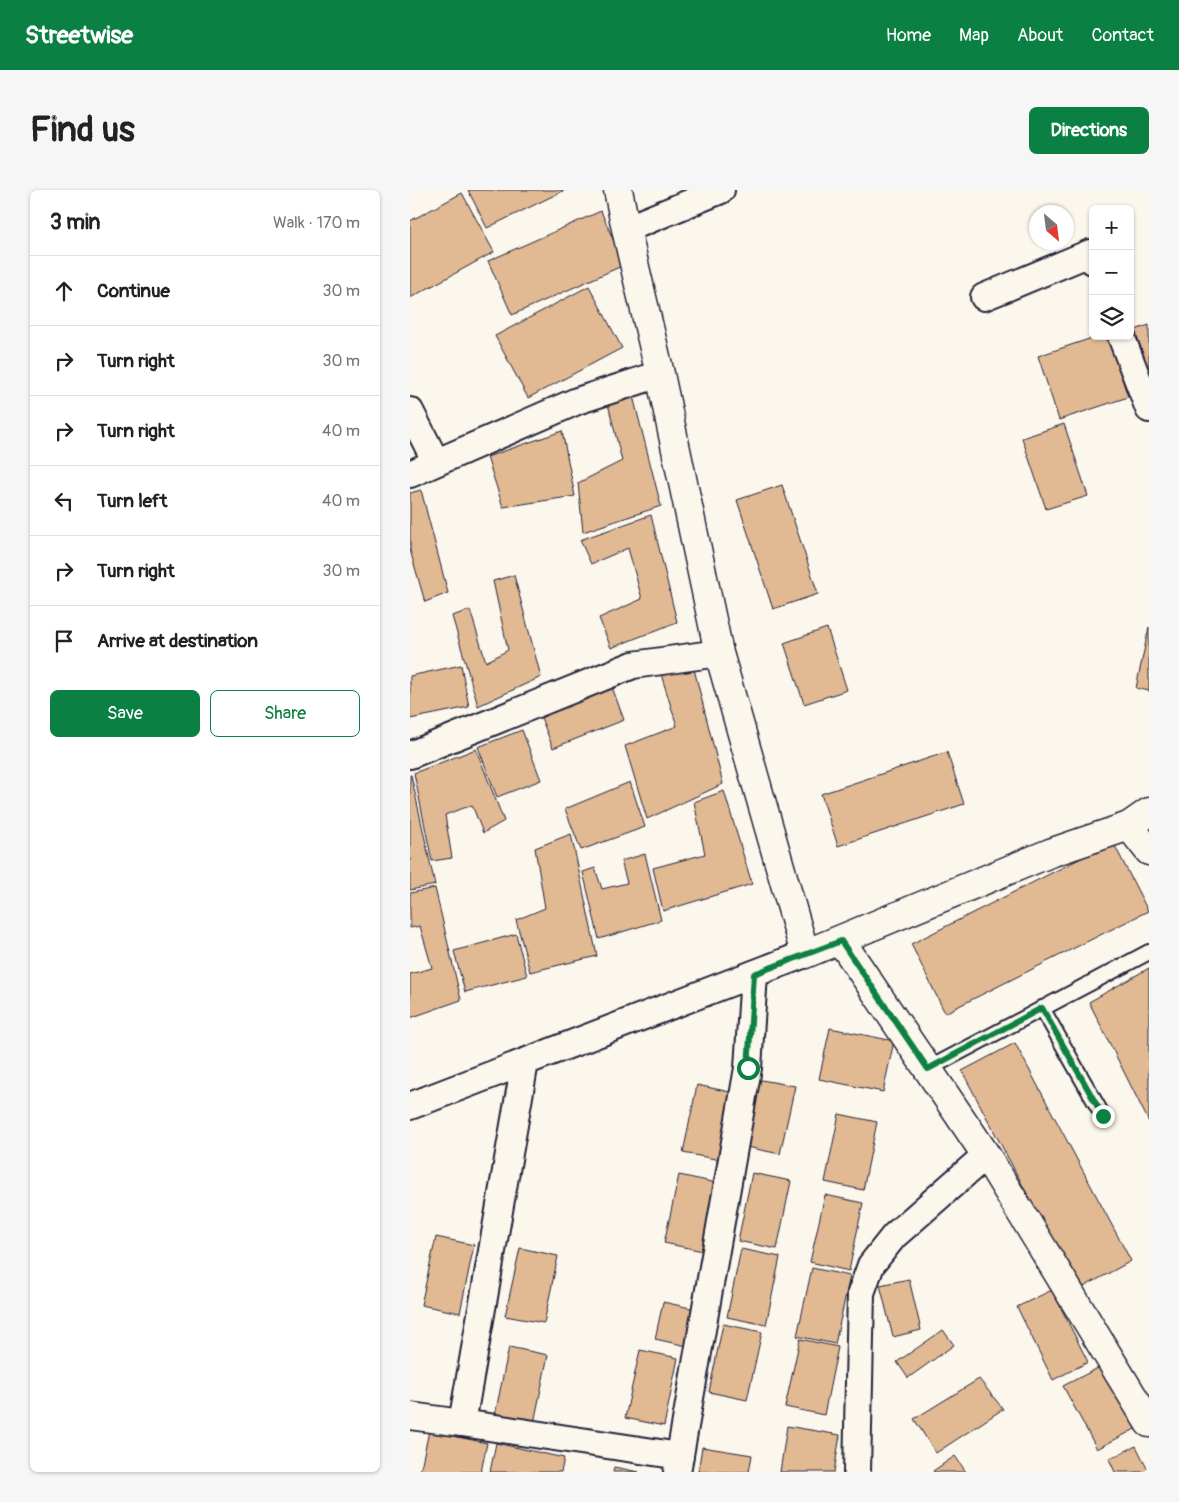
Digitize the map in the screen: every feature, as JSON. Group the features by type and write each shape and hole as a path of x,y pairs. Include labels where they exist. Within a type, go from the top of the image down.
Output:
{"street":[{"path":"618,190 660,374 719,653 806,954"},
{"path":"626,229 721,190"},
{"path":"984,297 1089,254"},
{"path":"1123,340 1149,409"},
{"path":"410,474 578,401 660,374"},
{"path":"410,411 436,462"},
{"path":"410,755 633,665 719,653"},
{"path":"410,1106 841,941 1042,856 1139,819 1149,851"},
{"path":"841,941 986,1155 1149,1423"},
{"path":"410,1416 462,1423 678,1464 748,1068 754,974"},
{"path":"462,1423 525,1062"},
{"path":"857,1472 861,1293 871,1265 894,1236 986,1155"}],"lane":[{"path":"928,1069 1149,952"},
{"path":"1042,1008 1103,1116"}],"building":[{"path":"468,190 565,190 487,228"},
{"path":"462,193 494,252 410,298 410,221"},
{"path":"601,211 624,265 512,315 488,261"},
{"path":"589,286 622,348 528,398 495,336"},
{"path":"1149,325 1149,372 1135,330"},
{"path":"1089,339 1109,340 1128,397 1059,420 1038,356"},
{"path":"633,396 661,506 583,532 578,483 622,461 608,404"},
{"path":"1064,424 1088,496 1046,509 1022,438"},
{"path":"562,431 575,496 503,507 487,457"},
{"path":"782,485 818,594 773,609 737,500"},
{"path":"421,490 448,593 425,602 410,550 410,493"},
{"path":"651,515 677,622 611,648 599,618 642,599 628,548 591,564 580,540"},
{"path":"514,575 541,677 478,706 452,616 470,610 486,662 508,650 493,581"},
{"path":"1149,627 1149,691 1136,688"},
{"path":"827,628 847,690 804,704 784,643"},
{"path":"692,661 723,784 647,819 625,746 677,726 660,671"},
{"path":"461,665 469,707 410,719 410,676"},
{"path":"612,687 624,720 553,748 540,715"},
{"path":"522,730 541,780 497,797 478,747"},
{"path":"476,749 504,821 483,833 472,805 445,815 452,858 432,861 414,773"},
{"path":"947,752 964,804 838,846 821,794"},
{"path":"410,775 435,885 410,890"},
{"path":"630,782 645,827 581,850 565,809"},
{"path":"724,791 752,884 663,911 653,868 705,854 694,802"},
{"path":"571,834 597,956 530,972 516,920 545,908 535,848"},
{"path":"1113,842 1148,911 945,1013 911,944"},
{"path":"645,854 661,920 599,939 583,872 595,868 602,889 627,883 621,861"},
{"path":"435,888 461,1000 410,1018 410,974 432,968 420,926 410,928 410,893"},
{"path":"516,934 527,976 465,992 454,951"},
{"path":"1149,968 1149,1122 1089,1002"},
{"path":"830,1028 894,1041 883,1092 819,1079"},
{"path":"1015,1043 1131,1261 1078,1290 962,1071"},
{"path":"756,1079 795,1086 780,1154 742,1146"},
{"path":"697,1085 735,1093 721,1160 683,1153"},
{"path":"839,1114 877,1122 863,1190 825,1182"},
{"path":"752,1173 791,1181 777,1249 738,1241"},
{"path":"679,1175 717,1183 703,1251 664,1243"},
{"path":"825,1195 863,1203 849,1271 810,1262"},
{"path":"436,1237 474,1245 460,1313 421,1305"},
{"path":"520,1248 558,1256 544,1323 505,1316"},
{"path":"741,1249 780,1257 766,1325 727,1317"},
{"path":"812,1268 850,1276 835,1344 797,1336"},
{"path":"909,1279 921,1330 893,1337 880,1285"},
{"path":"1052,1290 1088,1362 1053,1380 1017,1307"},
{"path":"663,1302 695,1309 687,1346 655,1339"},
{"path":"723,1324 762,1332 747,1400 709,1392"},
{"path":"943,1330 954,1345 908,1378 897,1362"},
{"path":"800,1339 838,1347 824,1415 785,1407"},
{"path":"509,1347 548,1355 534,1423 495,1415"},
{"path":"640,1350 678,1358 664,1426 625,1418"},
{"path":"1102,1366 1137,1428 1097,1449 1063,1386"},
{"path":"979,1379 1003,1409 936,1453 914,1419"},
{"path":"787,1426 840,1435 834,1472 780,1472"},
{"path":"429,1431 487,1443 481,1472 420,1472"},
{"path":"496,1443 564,1458 561,1472 490,1472"},
{"path":"1136,1446 1149,1472 1115,1472 1109,1459"},
{"path":"702,1447 752,1455 749,1472 698,1472"},
{"path":"955,1456 966,1472 933,1471"},
{"path":"614,1467 639,1472 613,1472"}],"route":[{"path":"748,1068 754,974 841,941 928,1069 1042,1008 1103,1116"}]}
